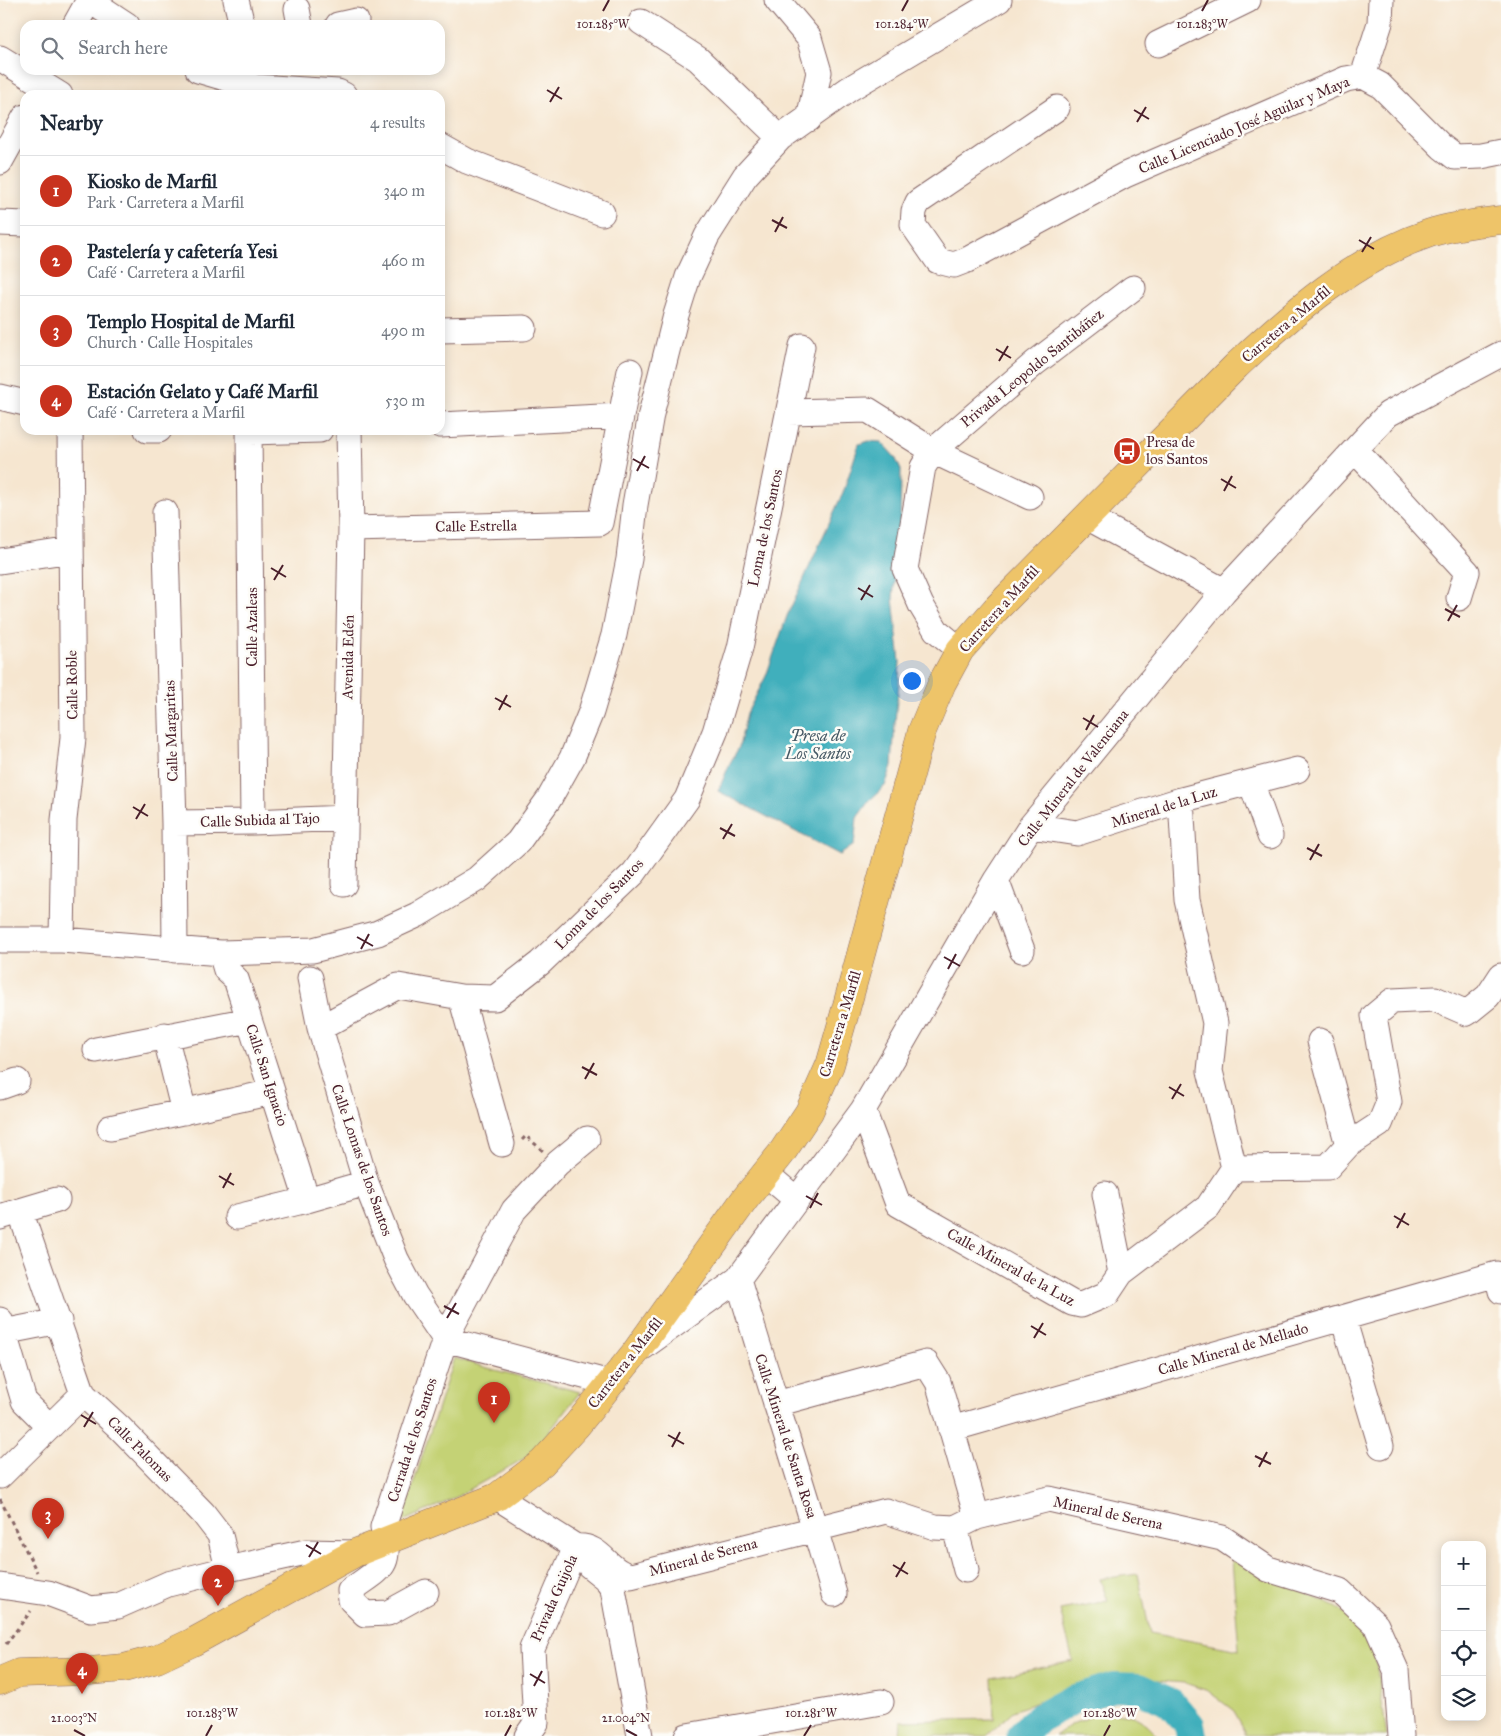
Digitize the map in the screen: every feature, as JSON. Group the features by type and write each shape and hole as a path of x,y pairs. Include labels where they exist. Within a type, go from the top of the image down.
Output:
{"main road":[{"name":"Carretera a Marfil","path":"0,1681 19,1673 124,1668 158,1659 194,1642 354,1553 497,1496 542,1463 577,1425 635,1353 745,1199 781,1154 809,1112 830,1065 922,731 942,683 960,650 996,609 1256,347 1310,302 1342,278 1384,253 1430,233 1501,220"}],"street":[{"path":"78,20 89,0 119,20"},
{"path":"236,0 241,20"},
{"path":"777,0 809,38 820,72 809,119"},
{"path":"1,933 221,953 313,950 378,933 417,915 477,879 518,842 549,800 572,758 591,712 614,635 629,559 635,505 651,414 676,315 688,277 707,236 745,176 780,138 849,89 999,0"},
{"path":"1158,44 1248,0"},
{"path":"1381,0 1380,23 1363,76 1380,85 1442,147 1455,157 1481,156 1501,152"},
{"path":"641,22 698,59 780,138"},
{"path":"0,58 20,70"},
{"path":"29,75 48,86"},
{"path":"219,75 256,84 311,80 334,90"},
{"name":"Calle Licenciado José Aguilar y Maya","path":"1057,108 918,202 914,210 913,225 938,261 954,265 967,260 1126,175 1346,79 1363,76"},
{"path":"0,162 20,126"},
{"path":"445,149 467,161 602,213"},
{"path":"0,224 20,224"},
{"name":"Privada Leopoldo Santibáñez","path":"924,445 1133,288"},
{"path":"445,330 524,328"},
{"name":"Loma de los Santos","path":"320,1028 398,986 462,997 495,998 540,964 634,873 687,799 715,732 740,648 802,346"},
{"name":"Calle Mineral de Valenciana","path":"635,1353 738,1279 864,1110 996,880 1031,826 1224,591 1388,414 1501,354"},
{"path":"445,425 621,416 630,371"},
{"path":"0,397 20,402"},
{"path":"789,412 868,410 924,445 1030,496"},
{"name":"Calle Estrella","path":"351,529 600,523 621,416"},
{"name":"Calle Roble","path":"62,940 64,820 73,738 70,435"},
{"name":"Calle Azaleas","path":"250,435 253,822"},
{"name":"Avenida Edén","path":"344,884 351,529 349,435"},
{"path":"924,445 923,466 905,569 921,605 936,630 960,650"},
{"path":"1355,450 1467,572 1459,598"},
{"name":"Calle Margaritas","path":"165,512 174,823 175,950"},
{"path":"1087,517 1224,591"},
{"path":"0,561 71,550"},
{"name":"Mineral de la Luz","path":"1031,826 1077,833 1182,800 1297,770"},
{"path":"1251,782 1270,836"},
{"path":"1182,800 1187,900 1215,1022 1210,1072 1234,1168 1328,1167 1348,1145 1380,1124 1389,1102 1374,1016 1392,1001 1435,999 1467,1013 1488,996 1501,976"},
{"name":"Calle Subida al Tajo","path":"174,823 345,818"},
{"path":"996,880 1022,950"},
{"name":"Calle San Ignacio","path":"221,953 226,970 236,979 307,1200"},
{"name":"Calle Lomas de los Santos","path":"310,978 320,1028 366,1183 396,1260 415,1295 445,1339"},
{"path":"462,997 502,1144"},
{"path":"96,1050 249,1020"},
{"path":"165,1035 184,1112"},
{"path":"1320,1041 1348,1145"},
{"path":"110,1128 272,1092"},
{"name":"Calle Mineral de la Luz","path":"864,1110 898,1204 1072,1303 1081,1305 1107,1294 1121,1273 1208,1207 1234,1168"},
{"name":"Cerrada de los Santos","path":"426,1592 388,1614 365,1614 350,1600 350,1591 382,1566 387,1557 383,1527 445,1339 514,1210 558,1163 587,1139"},
{"path":"765,1173 797,1200"},
{"path":"237,1217 366,1183"},
{"path":"1105,1194 1121,1273"},
{"path":"10,1214 57,1200"},
{"name":"Calle Palomas","path":"10,1214 59,1320 83,1394 120,1428 203,1513 220,1535 228,1569"},
{"name":"Calle Mineral de Mellado","path":"952,1429 1497,1274 1501,1292"},
{"name":"Calle Mineral de Santa Rosa","path":"738,1279 816,1528 834,1594"},
{"path":"1343,1318 1381,1446"},
{"path":"50,1427 24,1400 2,1326 59,1320"},
{"path":"445,1339 610,1383"},
{"path":"776,1404 926,1363 938,1382 977,1517"},
{"path":"0,1476 83,1394"},
{"name":"Mineral de Serena","path":"497,1496 575,1550 585,1546 599,1554 620,1573 631,1576 886,1511 935,1527 955,1528 977,1517 1049,1499 1222,1538 1268,1569 1340,1591 1376,1625 1396,1670 1401,1736"},
{"path":"955,1528 966,1570"},
{"path":"575,1550 605,1578 613,1589 640,1736"},
{"name":"Privada Guijola","path":"527,1736 536,1723 532,1649 575,1550"},
{"path":"0,1586 48,1593 91,1609 118,1606 168,1584 306,1552 354,1553"},
{"path":"687,1736 881,1702"}],"path":[{"path":"502,1144 506,1155 526,1136 558,1163"}],"green space":[{"path":"454,1358 580,1392 532,1454 451,1500 401,1522"},
{"path":"1232,1560 1336,1607 1372,1635 1387,1736 1245,1736 1245,1731 1234,1711 1208,1691 1185,1683 1132,1679 1059,1694 1013,1711 987,1736 900,1736 901,1721 994,1719 992,1678 1073,1661 1060,1610 1108,1601 1100,1579 1138,1574 1150,1633 1239,1650"},
{"path":"1100,1713 1118,1713 1132,1716 1144,1723 1157,1736 1055,1736 1072,1724"}],"water":[{"name":"Presa de Los Santos","path":"869,441 881,442 895,457 901,470 900,528 893,598 900,662 899,684 892,766 885,786 869,801 857,818 854,845 840,855 718,791 739,747 747,713 766,676 787,616 844,490 859,444"}],"waterway":[{"path":"1021,1736 1039,1718 1072,1700 1113,1687 1139,1688 1171,1703 1190,1725 1192,1736"}],"place":[{"name":"Presa de los Santos","path":"1127,451"},
{"name":"Kiosko de Marfil","path":"494,1423"},
{"name":"Templo Hospital de Marfil","path":"48,1539"},
{"name":"Pastelería y cafetería Yesi","path":"218,1606"},
{"name":"Estación Gelato y Café Marfil","path":"82,1694"}]}
